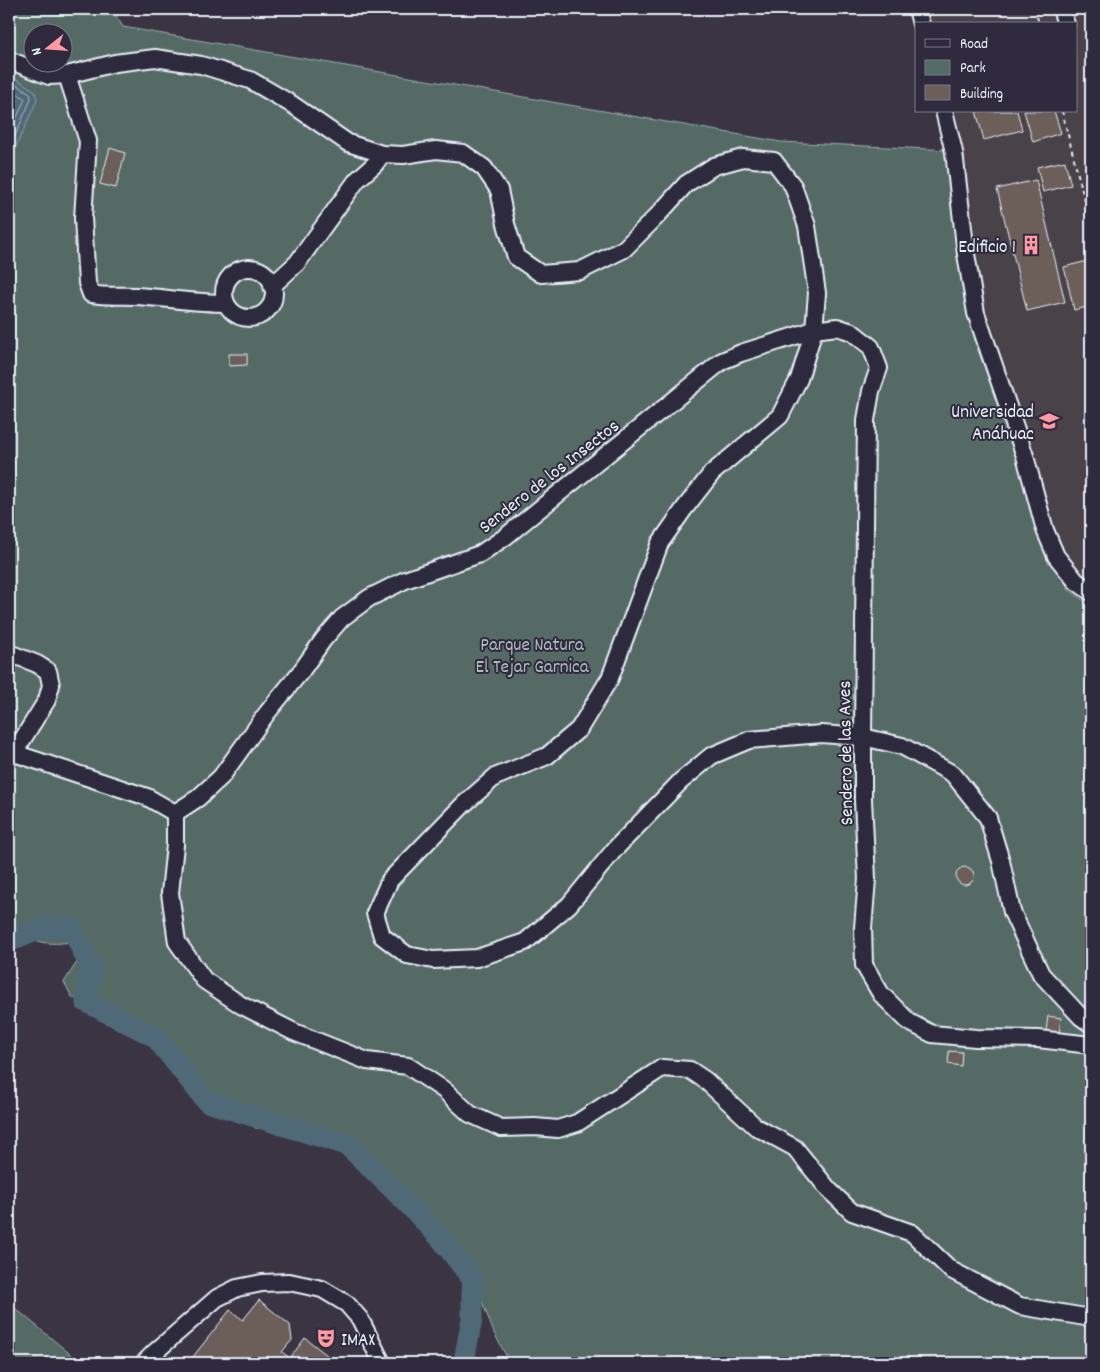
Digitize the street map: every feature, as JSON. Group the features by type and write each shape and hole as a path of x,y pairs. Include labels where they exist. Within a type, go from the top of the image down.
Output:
{"street":[{"path":"917,9 920,22"},
{"path":"1061,9 1065,22"},
{"path":"9,60 49,76 66,75 115,63 156,58 201,65 250,80 292,104 348,143 382,154 403,155 436,150 463,153 484,168 499,190 506,224 516,257 541,274 580,272 624,248 686,184 714,166 743,158 774,161 794,186 807,226 817,293 814,330 800,379 780,416 712,473 660,543 610,678 579,729 548,756 496,777 463,805 416,852 390,880 374,913 382,936 407,955 433,960 477,958 525,942 569,905 628,836 681,781 711,756 749,740 821,734 863,736 902,746 953,774 988,818 1001,861 1012,912 1042,974 1081,1017 1091,1024"},
{"path":"66,75 88,141 83,226 87,282 91,294 226,303 238,314 254,317 262,314 272,302 274,294 269,278 264,272 256,269 241,269 234,273 228,279 225,286 226,303"},
{"path":"944,112 954,152 966,254 976,313 1026,456 1045,530 1056,556 1076,581 1091,592"},
{"path":"272,286 297,263 352,186 375,164 382,154"},
{"name":"Sendero de las Aves","path":"814,330 838,327 852,332 871,347 878,368 871,391 866,420 863,800 867,879 863,928 864,965 881,994 909,1022 932,1034 1091,1045"},
{"name":"Sendero de los Insectos","path":"175,813 198,798 221,777 267,713 342,618 369,598 405,580 480,554 498,542 722,361 741,353 814,330"},
{"path":"9,652 48,671 51,685 47,700 12,756 148,797 175,813 170,893 177,942 204,980 241,1005 294,1032 367,1061 408,1066 444,1090 470,1114 501,1128 536,1127 558,1129 577,1123 662,1068 690,1070 705,1080 756,1127 795,1148 829,1190 852,1212 912,1234 951,1270 1020,1306 1091,1318"},
{"path":"144,1363 217,1298 237,1288 262,1283 289,1282 322,1289 347,1304 360,1319 382,1363"}],"path":[{"path":"1035,9 1038,22"},
{"path":"1062,112 1091,226"}],"shaded area":[{"name":"Universidad Anáhuac","path":"911,9 1091,9 1091,614 1067,593 965,283 943,144 935,112 1078,112 1078,22 915,22 915,27"}],"green space":[{"name":"Parque Natura El Tejar Garnica","path":"9,9 112,9 123,27 781,142 950,150 975,343 1068,589 1091,606 1091,1363 510,1363 494,1333 470,1270 440,1235 404,1213 353,1147 317,1132 255,1128 231,1107 199,1100 170,1068 140,1022 108,1014 72,997 64,982 83,953 80,940 51,943 27,938 9,929"},
{"path":"9,1303 81,1363 9,1363"}],"water":[{"path":"9,74 35,91 37,100 9,162"}],"building":[{"path":"940,9 964,9 941,14"},
{"path":"976,112 1017,112 1022,130 984,140"},
{"path":"1024,112 1054,112 1061,133 1033,142"},
{"path":"110,148 125,153 116,188 100,184"},
{"path":"1065,161 1071,185 1043,192 1037,167"},
{"name":"Edificio 1","path":"1036,180 1065,302 1027,311 997,189"},
{"path":"1091,260 1091,306 1074,310 1064,267"},
{"path":"229,354 247,354 247,365 229,366"},
{"path":"961,867 969,867 974,872 972,883 961,885 956,880 956,872"},
{"path":"1048,1016 1061,1018 1059,1032 1046,1031"},
{"path":"949,1051 962,1052 961,1066 948,1064"},
{"path":"259,1300 290,1325 292,1340 282,1352 290,1358 305,1338 327,1355 327,1363 188,1363 230,1310 243,1320"}],"waterway":[{"path":"9,930 16,939 48,926 72,928 91,969 86,1002 155,1037 207,1102 347,1145 442,1240 472,1279 472,1319 465,1363"}],"place":[{"name":"Edificio 1","path":"1031,245"},
{"name":"Universidad Anáhuac","path":"1049,421"},
{"name":"IMAX","path":"326,1338"}]}
